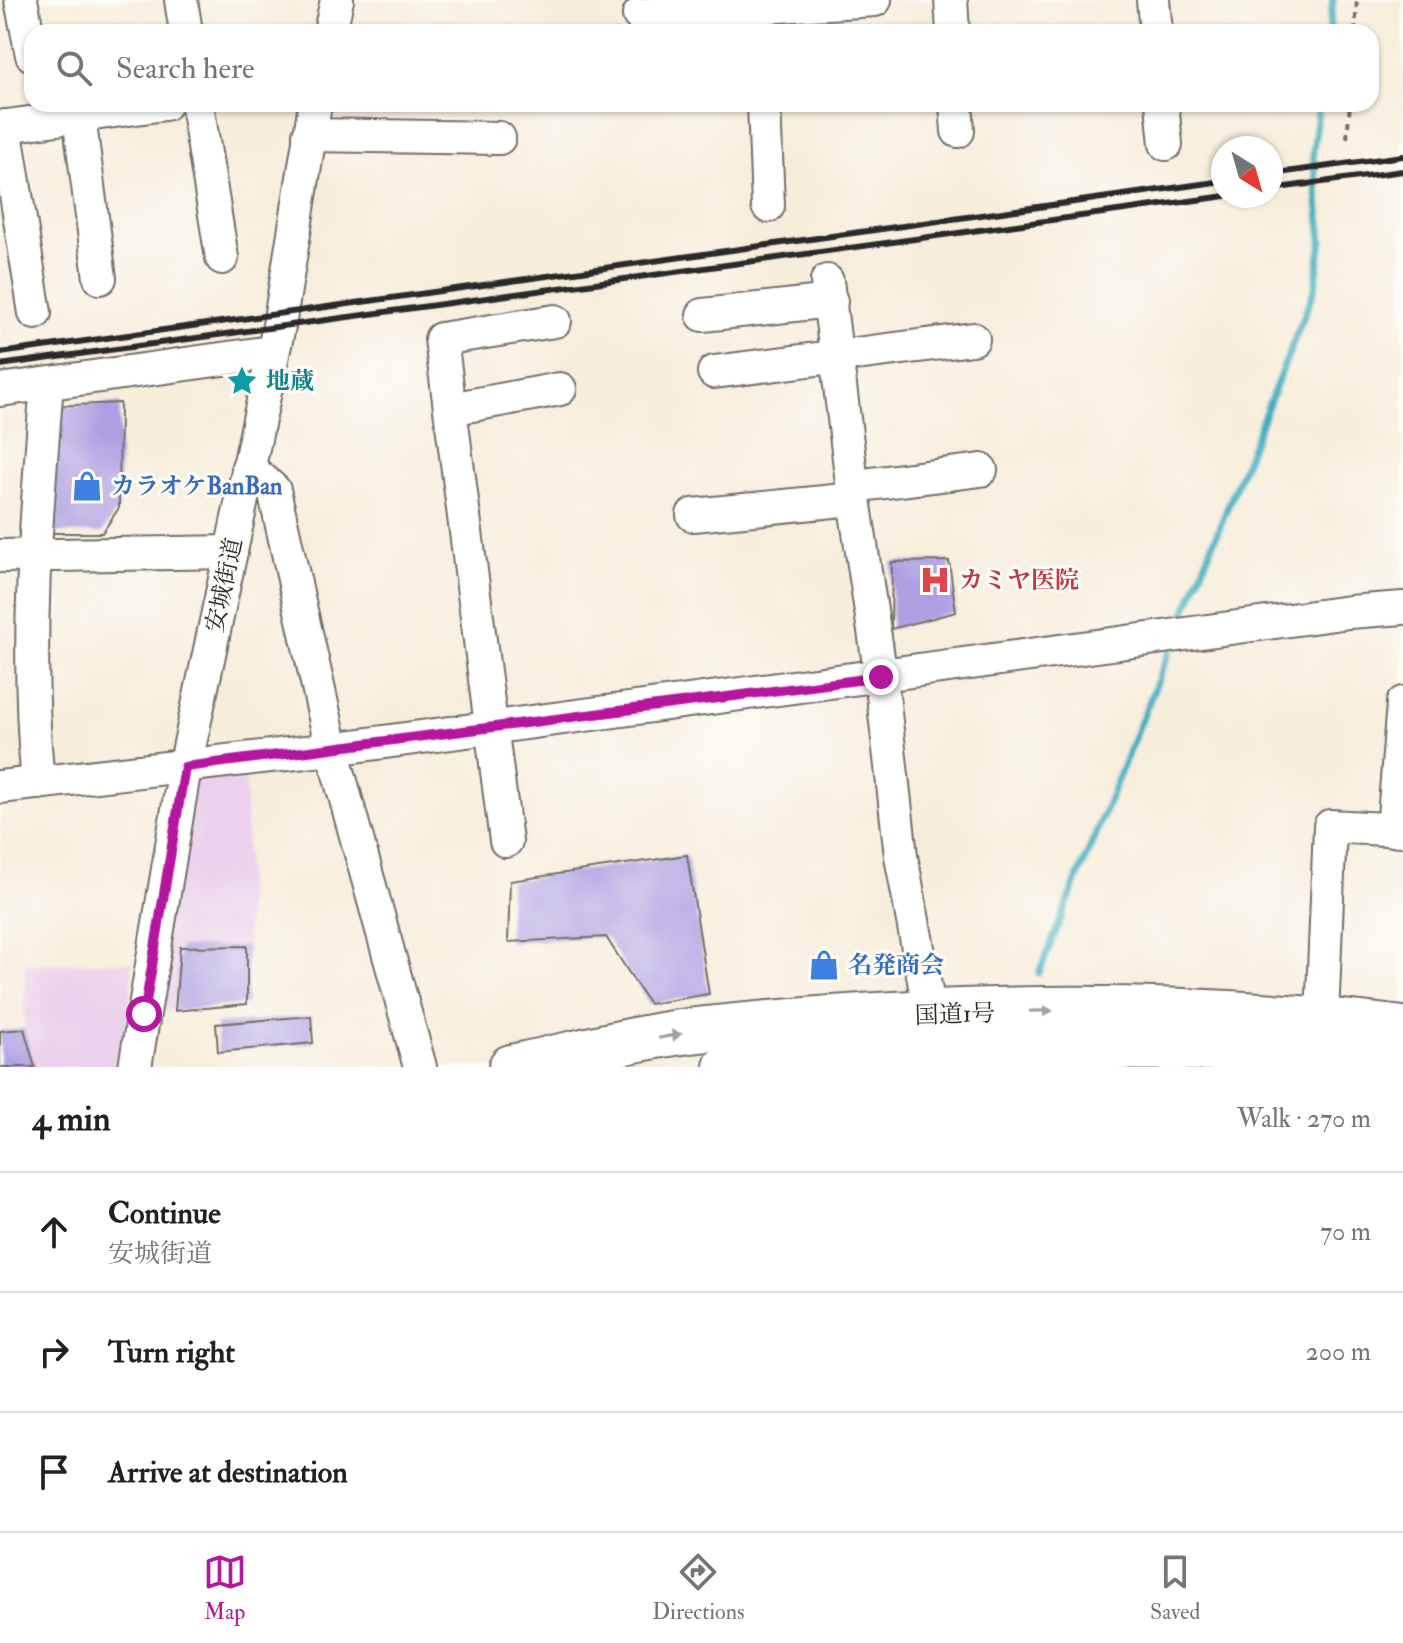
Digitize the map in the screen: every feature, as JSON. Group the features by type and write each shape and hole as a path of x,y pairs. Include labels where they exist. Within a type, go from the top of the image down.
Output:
{"highway":[{"name":"国道1号","path":"511,1067 704,1029 930,1013 1127,1010 1309,1038 1403,1061"},
{"name":"国道1号","path":"726,1067 824,1062 938,1046 999,1058 1403,1029"}],"street":[{"path":"21,0 26,24"},
{"path":"181,0 185,24"},
{"path":"332,24 337,0"},
{"path":"639,15 761,13 875,0"},
{"path":"951,0 952,24"},
{"path":"1153,0 1155,24"},
{"path":"35,313 3,127 43,112 79,116 108,112"},
{"path":"198,112 222,258"},
{"name":"安城街道","path":"135,1067 185,767 272,352 313,112"},
{"path":"764,112 768,206"},
{"path":"1163,112 1166,144"},
{"path":"79,116 100,278"},
{"path":"309,135 499,138"},
{"path":"703,315 829,291 881,677 901,856 930,1013"},
{"path":"506,841 441,339 555,321"},
{"path":"714,372 836,359 973,339"},
{"path":"0,390 272,352"},
{"path":"38,783 30,701 33,554 47,384"},
{"path":"450,409 560,389"},
{"path":"248,467 274,490 332,749 420,1067"},
{"path":"693,515 981,470"},
{"path":"0,556 231,552"},
{"path":"0,787 332,749 1349,612 1403,608"},
{"path":"1309,1038 1330,826 1398,830 1403,703"}],"path":[{"path":"1356,24 1357,0"},
{"path":"1347,138 1349,112"}],"shaded area":[{"path":"246,760 247,1004 144,1014 185,767"},
{"path":"133,962 126,1067 0,1067 0,1032 24,1029 25,964"}],"building":[{"path":"120,403 119,508 102,533 49,533 53,406"},
{"path":"949,561 956,612 891,629 892,562"},
{"path":"687,855 709,994 649,1004 606,937 508,942 510,881"},
{"path":"247,946 247,1004 175,1011 180,947"},
{"path":"311,1016 313,1043 218,1052 216,1024"},
{"path":"24,1029 35,1067 0,1067 0,1031"}],"waterway":[{"path":"1330,24 1333,0"},
{"path":"1180,626 1315,288 1322,240 1313,153 1318,112"},
{"path":"1039,973 1170,650"}],"railway":[{"path":"1283,172 1403,156"},
{"path":"1283,187 1403,171"},
{"path":"0,353 1211,183"},
{"path":"0,365 1211,198"}],"place":[{"name":"地蔵","path":"242,381"},
{"name":"カラオケBanBan","path":"87,486"},
{"name":"カミヤ医院","path":"935,580"},
{"name":"名発商会","path":"824,965"}],"route":[{"path":"144,1014 185,767 881,677"}]}
